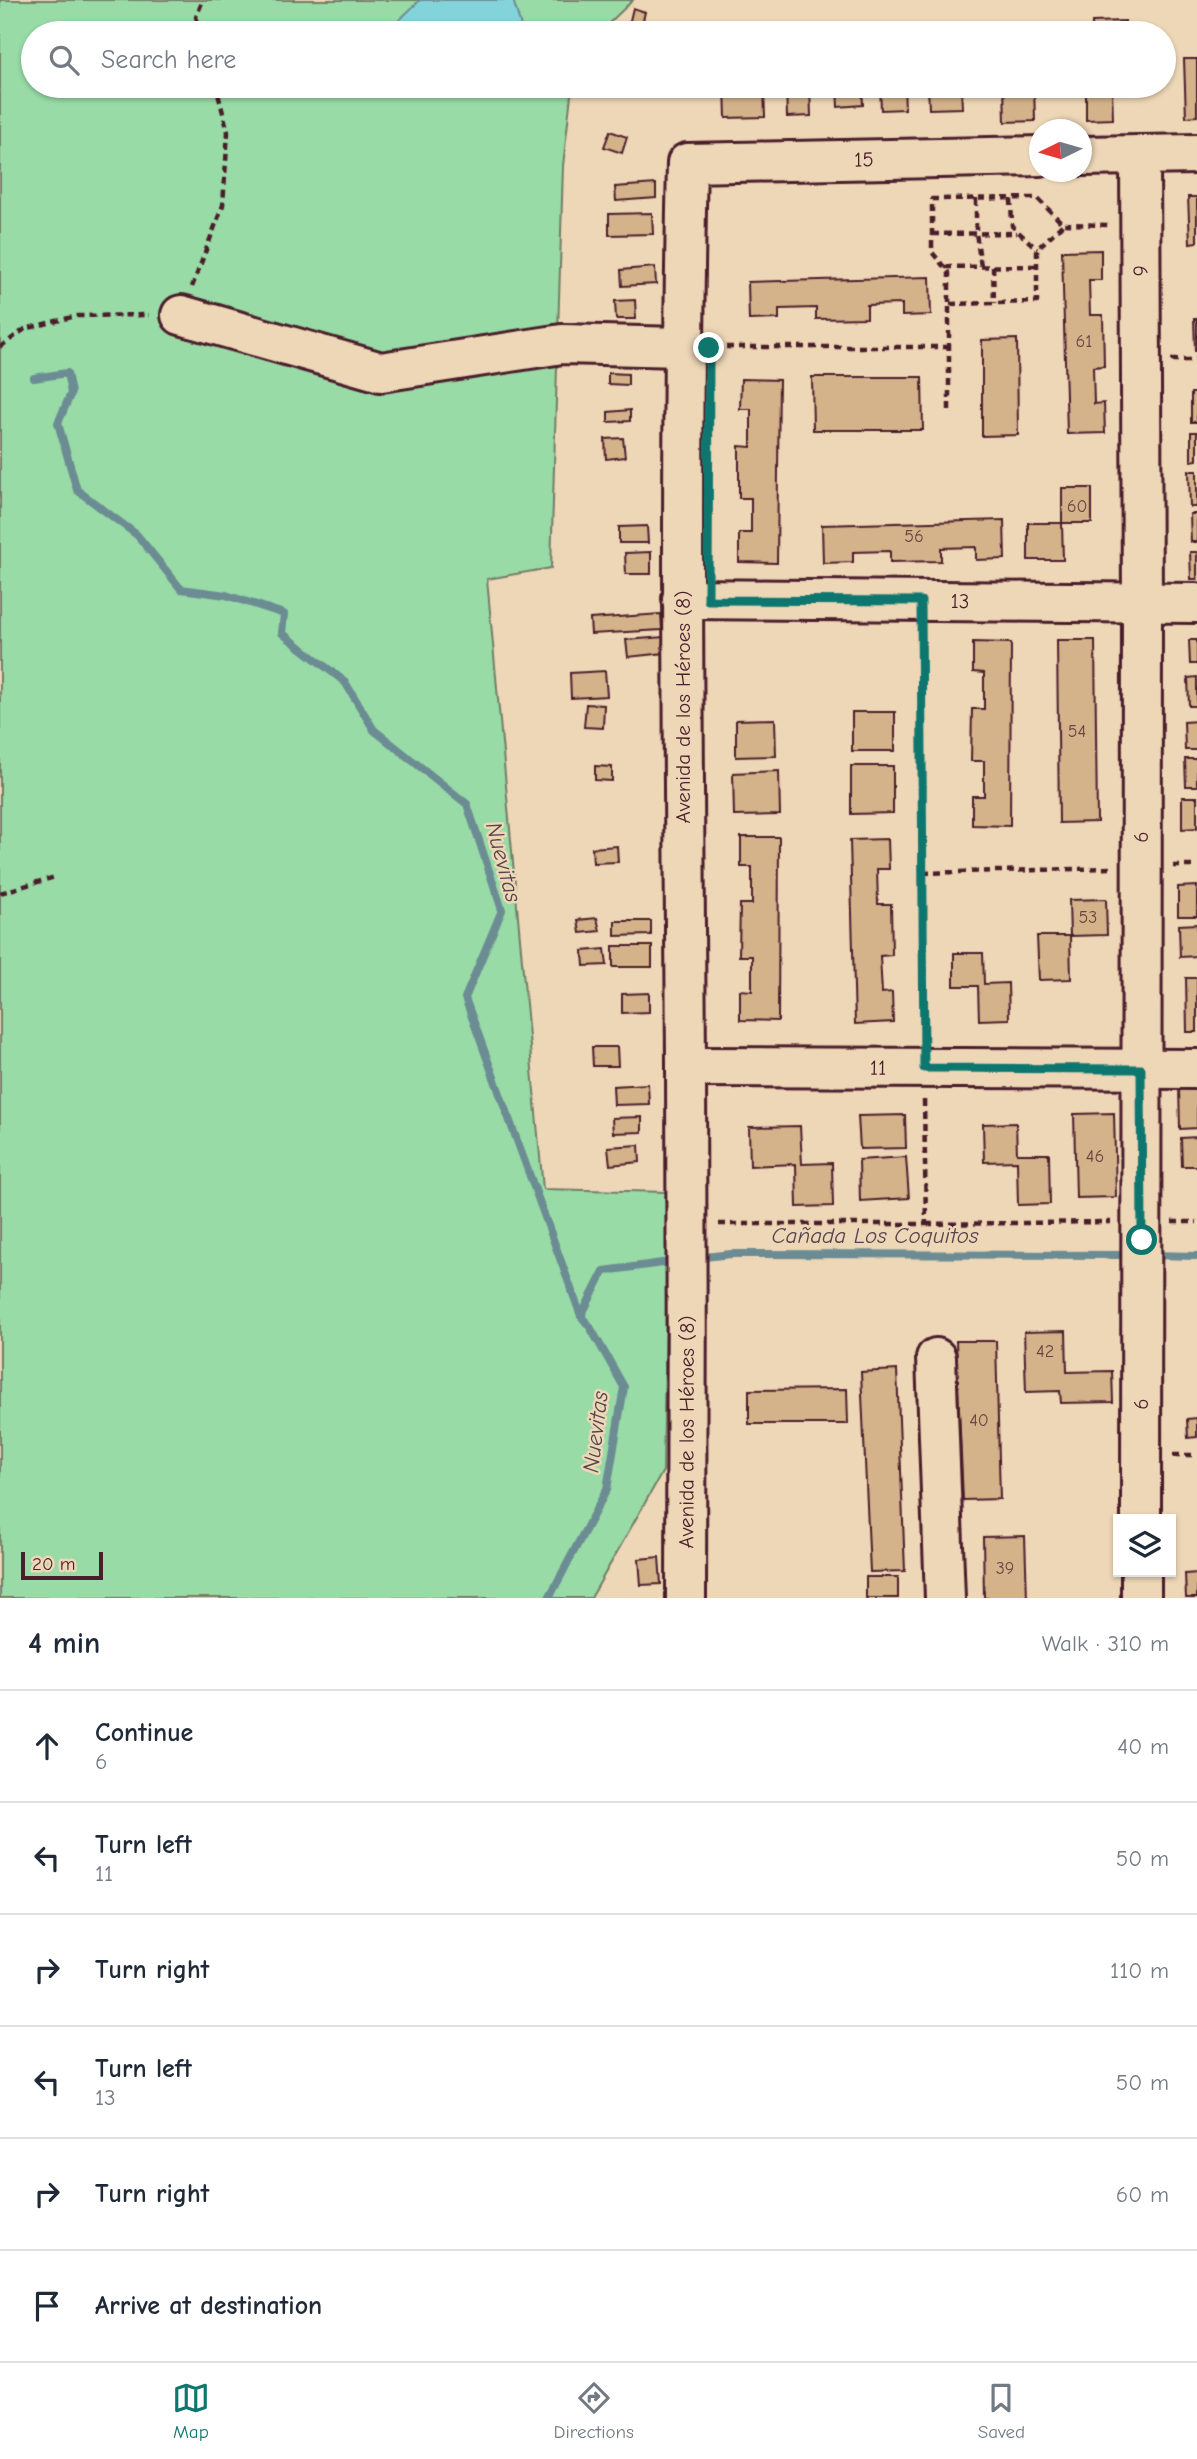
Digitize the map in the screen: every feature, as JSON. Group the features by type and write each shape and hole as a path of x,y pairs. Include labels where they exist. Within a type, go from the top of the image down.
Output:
{"street":[{"path":"1092,156 1197,154"},
{"name":"6","path":"1140,155 1141,1514"},
{"name":"15","path":"687,163 1029,156"},
{"name":"Avenida de los Héroes (8)","path":"687,163 696,347 682,599 687,1598"},
{"path":"181,315 381,372 562,344 696,347"},
{"name":"13","path":"682,599 1197,603"},
{"name":"11","path":"686,1067 1197,1069"},
{"path":"936,1358 945,1598"},
{"path":"1141,1577 1141,1598"}],"path":[{"path":"197,21 196,17 203,0"},
{"path":"0,347 25,329 76,316 181,315 223,205 228,132 218,98"},
{"path":"1010,198 1012,226 1037,249"},
{"path":"949,410 949,273 932,252 932,199 1037,198 1063,224 1121,226"},
{"path":"976,199 976,233 981,266"},
{"path":"950,304 1037,302 1037,249 1063,224"},
{"path":"932,234 1017,233"},
{"path":"993,266 994,303"},
{"path":"944,267 1037,266"},
{"path":"696,347 951,347"},
{"path":"1160,360 1197,360"},
{"path":"921,601 926,1224"},
{"path":"923,873 1197,866"},
{"path":"0,893 55,877"},
{"path":"687,1246 926,1224 1141,1243 1197,1222"},
{"path":"1160,1455 1197,1455"}],"green space":[{"path":"0,0 633,0 611,21 21,21 21,98 571,98 563,166 551,568 487,579 543,1189 668,1192 663,1471 591,1598 0,1598"}],"water":[{"path":"420,0 513,0 519,21 398,21"}],"building":[{"path":"633,8 645,12 643,21 630,21"},
{"path":"1184,59 1197,59 1197,116 1186,117"},
{"path":"725,98 764,98 765,117 726,118"},
{"path":"786,98 810,98 811,116 787,117"},
{"path":"838,98 863,98 863,105 838,107"},
{"path":"880,98 905,98 905,109 881,110"},
{"path":"929,98 962,98 962,108 929,109"},
{"path":"1004,98 1034,98 1035,119 1005,122"},
{"path":"1086,98 1112,98 1113,119 1086,119"},
{"path":"610,131 627,137 622,153 604,147"},
{"path":"656,184 656,198 616,201 615,187"},
{"path":"1188,197 1197,197 1197,242 1190,243"},
{"path":"652,213 653,234 609,235 609,214"},
{"path":"1101,250 1101,280 1089,280 1090,315 1103,315 1104,366 1093,367 1094,404 1104,403 1105,433 1067,434 1062,251"},
{"path":"655,267 656,284 622,286 621,270"},
{"path":"930,277 931,315 902,316 902,304 867,305 867,318 816,319 816,308 779,309 779,319 749,320 748,282"},
{"path":"635,300 636,319 616,319 615,301"},
{"path":"1194,319 1197,319 1197,351 1195,351"},
{"path":"1017,339 1018,435 982,436 982,340"},
{"path":"608,373 628,374 628,385 608,384"},
{"path":"812,377 922,377 923,430 813,430"},
{"path":"741,379 779,380 777,563 739,562 739,533 751,533 751,498 739,498 739,446 751,447 751,409 740,409"},
{"path":"1191,393 1197,393 1197,422 1191,422"},
{"path":"630,410 630,421 608,422 608,412"},
{"path":"1191,432 1197,432 1197,460 1191,461"},
{"path":"623,438 625,457 606,459 605,439"},
{"path":"1189,471 1197,471 1197,507 1190,507"},
{"path":"1062,488 1092,488 1092,523 1062,523"},
{"path":"1190,514 1197,514 1197,542 1191,542"},
{"path":"1004,520 1005,559 976,560 976,547 941,548 941,561 890,562 890,551 853,552 853,562 823,563 822,525"},
{"path":"1028,523 1062,523 1063,560 1028,560"},
{"path":"647,526 648,543 619,543 619,527"},
{"path":"651,552 651,574 626,574 625,553"},
{"path":"1190,552 1197,552 1197,579 1191,579"},
{"path":"661,614 662,630 591,634 590,619"},
{"path":"664,637 665,653 628,657 626,640"},
{"path":"1057,640 1095,640 1097,822 1059,823"},
{"path":"1189,640 1197,640 1197,664 1190,664"},
{"path":"973,642 1011,643 1010,826 972,825 972,796 984,796 984,761 971,761 972,709 984,709 984,673 973,672"},
{"path":"605,671 607,696 571,698 570,673"},
{"path":"1197,677 1197,706 1189,706 1188,678"},
{"path":"586,704 604,705 603,728 584,727"},
{"path":"852,712 895,712 895,751 852,751"},
{"path":"775,719 776,756 736,757 736,720"},
{"path":"1197,721 1197,750 1185,750 1184,722"},
{"path":"1185,759 1197,759 1197,786 1186,786"},
{"path":"595,766 612,767 612,781 595,780"},
{"path":"851,766 893,766 893,813 851,814"},
{"path":"779,771 780,815 734,816 733,773"},
{"path":"1182,797 1197,797 1197,828 1182,829"},
{"path":"741,837 779,837 778,1021 740,1020 740,990 752,991 752,956 739,956 740,904 752,904 752,867 741,867"},
{"path":"888,839 889,869 877,869 878,904 891,904 892,955 880,956 882,993 892,992 893,1022 855,1024 850,840"},
{"path":"617,846 618,862 593,863 592,848"},
{"path":"1197,886 1197,916 1178,916 1178,887"},
{"path":"1106,899 1107,935 1070,936 1069,900"},
{"path":"597,918 600,931 580,933 578,920"},
{"path":"615,921 651,921 651,935 615,936"},
{"path":"1197,924 1197,956 1180,957 1179,925"},
{"path":"1037,936 1070,936 1071,979 1039,980"},
{"path":"613,946 652,946 652,967 613,967"},
{"path":"605,949 607,965 584,966 583,951"},
{"path":"954,953 983,953 984,984 1008,983 1009,1019 979,1020 978,986 954,986"},
{"path":"1186,978 1197,978 1197,1032 1187,1032"},
{"path":"649,993 649,1012 622,1013 622,994"},
{"path":"592,1047 617,1047 618,1066 593,1066"},
{"path":"648,1084 649,1104 614,1105 613,1086"},
{"path":"1197,1086 1197,1128 1180,1129 1179,1087"},
{"path":"1114,1113 1116,1197 1076,1198 1074,1114"},
{"path":"905,1115 906,1148 860,1149 858,1116"},
{"path":"642,1117 642,1132 613,1133 612,1118"},
{"path":"1016,1123 1017,1154 1049,1154 1050,1204 1018,1205 1017,1161 984,1162 983,1124"},
{"path":"800,1126 802,1164 832,1163 833,1206 797,1207 796,1164 750,1166 749,1127"},
{"path":"1197,1137 1197,1166 1182,1166 1181,1138"},
{"path":"639,1145 640,1162 610,1165 608,1147"},
{"path":"906,1157 909,1198 860,1201 859,1160"},
{"path":"1066,1331 1067,1372 1112,1371 1113,1402 1061,1403 1060,1391 1026,1392 1024,1332"},
{"path":"956,1341 996,1341 1000,1499 963,1500"},
{"path":"897,1370 905,1571 870,1572 861,1372"},
{"path":"847,1389 848,1424 749,1424 749,1390"},
{"path":"1197,1418 1197,1437 1188,1438 1187,1419"},
{"path":"1025,1536 1027,1598 984,1598 983,1537"},
{"path":"659,1557 661,1584 641,1585 639,1559"},
{"path":"1197,1573 1197,1598 1186,1598 1185,1574"},
{"path":"866,1577 898,1577 898,1598 866,1598"}],"waterway":[{"name":"Nuevitas","path":"34,378 67,373 71,393 58,423 77,490 137,535 181,589 226,595 284,614 282,633 345,682 374,730 467,804 502,910 465,998 581,1316 624,1387 607,1489 549,1598"},
{"name":"Cañada Los Coquitos","path":"696,1258 731,1254 1131,1255"},
{"name":"Cañada Los Coquitos","path":"1151,1255 1197,1256"},
{"name":"Cañada Los Coquitos","path":"581,1316 604,1271 677,1261"}],"route":[{"path":"709,348 708,600 921,601 924,1068 1141,1069 1142,1240"}]}
